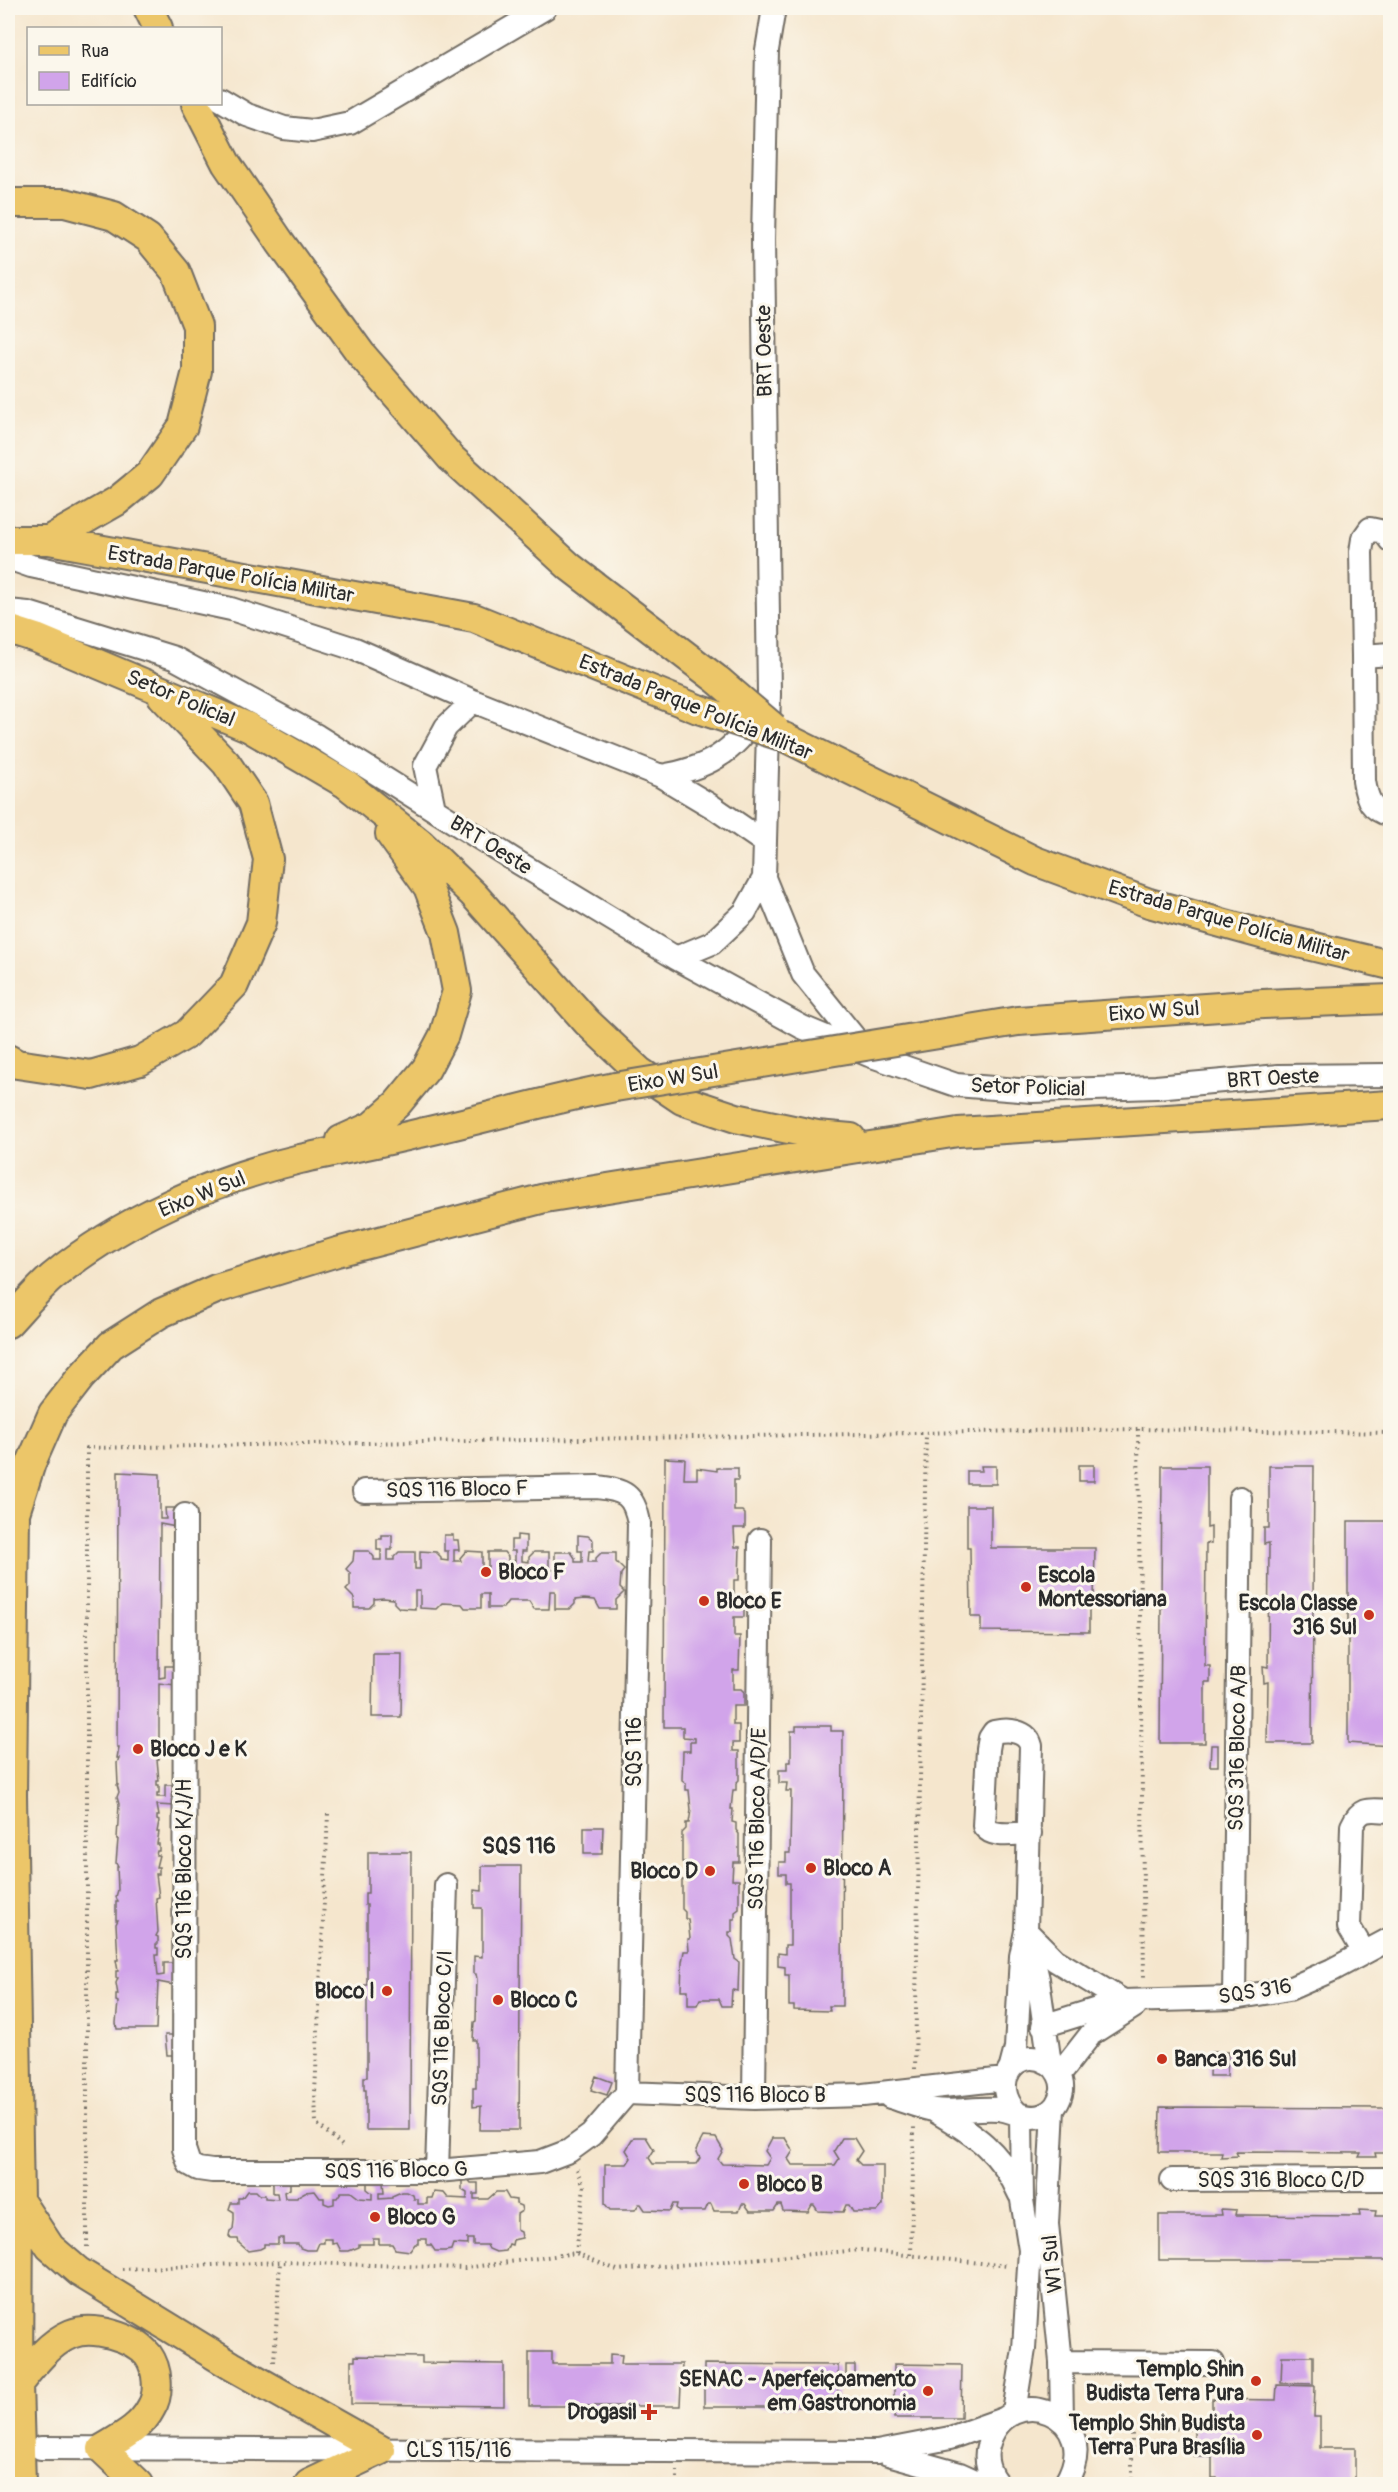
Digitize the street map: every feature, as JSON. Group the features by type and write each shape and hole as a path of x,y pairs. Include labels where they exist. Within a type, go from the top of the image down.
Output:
{"main road":[{"path":"149,8 158,27"},
{"path":"197,105 226,163 280,242 361,354 451,458 570,567 719,681 784,737"},
{"path":"8,203 65,203 114,216 148,238 176,272 197,326 197,371 183,426 150,474 117,501 49,540"},
{"name":"Estrada Parque Polícia Militar","path":"8,540 49,540 474,618 698,709 784,737 1035,861 1149,903 1265,935 1390,964"},
{"name":"Setor Policial","path":"8,629 152,685 248,727 346,784"},
{"path":"8,1059 17,1064 91,1075 140,1062 187,1034 234,985 261,923 268,859 253,803 226,763 152,685"},
{"path":"346,784 421,844 473,894 587,1022 639,1071 682,1100 736,1118 817,1135 892,1142"},
{"path":"298,1160 372,1126 398,1104 426,1069 444,1035 457,991 446,933 428,886 399,844 346,784"},
{"name":"Eixo W Sul","path":"8,1323 51,1278 96,1246 170,1203 231,1180 298,1160 419,1134 583,1093 1018,1021 1263,1004 1390,999"},
{"path":"21,2484 18,2384 19,2200 10,1786 15,1513 31,1463 54,1413 81,1377 111,1345 161,1313 216,1289 337,1252 545,1198 958,1132 1390,1106"},
{"path":"19,2200 50,2247 79,2272 232,2366 381,2450"},
{"path":"18,2384 36,2362 70,2334 86,2330 99,2331 121,2338 140,2349 148,2356 155,2373 157,2391 152,2408 136,2428 102,2449 139,2484"},
{"path":"309,2484 381,2450"}],"street":[{"path":"149,8 166,27"},
{"path":"222,100 247,115 284,128 312,131 350,123 545,8"},
{"name":"BRT Oeste","path":"774,8 766,50 763,239 769,694 764,878 803,974 869,1055"},
{"path":"1390,540 1384,532 1370,529 1364,539 1361,552 1364,781 1366,798 1378,812 1390,815"},
{"path":"8,558 31,566 231,609 355,649 473,700 661,776 713,807 764,842"},
{"path":"8,612 27,613 174,658 317,736 434,809"},
{"path":"1363,656 1390,654"},
{"path":"661,776 687,772 728,752 749,728 769,694"},
{"name":"BRT Oeste","path":"473,700 446,727 425,766 434,809 676,958 802,1027 869,1055"},
{"name":"BRT Oeste","path":"676,958 712,943 745,912 764,878"},
{"name":"Setor Policial","path":"869,1055 956,1084 1032,1091 1156,1087"},
{"name":"BRT Oeste","path":"1156,1087 1280,1076 1390,1075"},
{"name":"SQS 116 Bloco F","path":"364,1491 549,1487"},
{"name":"SQS 116","path":"549,1487 616,1489 627,1495 633,1502 639,1522 627,2093"},
{"name":"SQS 316 Bloco A/B","path":"1234,1998 1240,1498"},
{"name":"SQS 116 Bloco K/J/H","path":"184,2115 185,1515"},
{"name":"SQS 116 Bloco A/D/E","path":"754,2098 760,1540"},
{"path":"1364,1952 1349,1926 1352,1827 1357,1815 1365,1810 1390,1811"},
{"path":"1026,1931 1038,1979 1043,2026 1062,2087 1060,2099 1053,2109 1043,2115 1032,2117 1019,2114 1008,2104 1004,2091 1016,2048 1021,1956 1026,1931 1030,1833"},
{"name":"SQS 116 Bloco C/I","path":"437,2171 446,1885"},
{"path":"1026,1931 1055,1960 1134,2000 1091,2034 1055,2069"},
{"name":"SQS 316","path":"1043,2026 1134,2000 1234,1998 1289,1989 1332,1970 1390,1939"},
{"path":"1008,2073 1023,2060 1037,2058 1055,2069"},
{"name":"SQS 116 Bloco B","path":"627,2093 754,2098 883,2095 1008,2073"},
{"name":"SQS 116 Bloco G","path":"184,2115 186,2158 189,2164 198,2169 437,2171 540,2162 569,2151 591,2135 627,2093"},
{"name":"SQS 116 Bloco B","path":"883,2095 933,2110 975,2135 988,2145 1008,2172 1022,2200"},
{"name":"SQS 116 Bloco B","path":"933,2110 997,2109 1019,2114"},
{"name":"W1 Sul","path":"1053,2109 1047,2224 1061,2362 1062,2420"},
{"name":"W1 Sul","path":"1009,2416 1024,2349 1030,2250 1022,2200 1019,2114"},
{"name":"SQS 316 Bloco C/D","path":"1172,2180 1390,2179"},
{"path":"1061,2362 1214,2363"},
{"name":"CLS 115/116","path":"41,2448 678,2449 878,2452 950,2438 1009,2416 1039,2409 1062,2420"},
{"path":"998,2484 988,2466 987,2449 992,2433 1009,2416"},
{"path":"1062,2420 1073,2434 1077,2451 1074,2470 1065,2484"},
{"name":"CLS 115/116","path":"878,2452 960,2474 982,2484"}],"path":[{"path":"1134,2000 1138,1429"},
{"path":"93,2255 87,2247 87,1448 1138,1429 1390,1433"},
{"path":"914,2076 927,1433"},
{"path":"328,1814 315,2093 316,2123 351,2153"},
{"path":"911,2255 914,2124"},
{"path":"569,2151 584,2186 576,2253"},
{"path":"116,2269 280,2262 465,2268 576,2253 617,2270 861,2250 1029,2268"},
{"path":"274,2363 280,2262"},
{"path":"1131,2428 1132,2484"},
{"path":"1146,2428 1199,2429"}],"building":[{"name":"Bloco E","path":"665,1458 685,1459 684,1479 697,1479 697,1468 717,1471 717,1468 738,1468 738,1480 734,1480 734,1511 742,1511 745,1514 745,1528 734,1528 735,1547 740,1547 739,1580 734,1580 734,1600 742,1600 744,1603 744,1617 734,1617 734,1636 740,1636 739,1670 733,1670 733,1689 741,1689 744,1692 744,1706 733,1706 733,1725 739,1725 739,1743 733,1743 733,1751 739,1751 739,1780 736,1783 736,1790 733,1790 731,1809 733,1809 732,1822 736,1823 736,1830 739,1834 739,1862 733,1862 732,1880 739,1880 739,1909 735,1912 735,1919 732,1919 732,1932 729,1932 729,1936 732,1939 735,1959 739,1962 738,1991 732,1990 731,2006 722,2006 719,1999 700,1999 697,2005 688,2005 688,1990 681,1990 682,1962 684,1951 689,1951 688,1939 690,1939 688,1919 685,1919 685,1912 682,1909 682,1880 688,1880 688,1862 682,1862 682,1833 686,1829 686,1823 689,1823 691,1810 689,1790 686,1790 686,1783 682,1780 683,1751 690,1751 690,1742 695,1742 695,1738 683,1737 683,1727 664,1727"},
{"path":"1079,1465 1094,1465 1094,1481 1079,1481"},
{"path":"981,1466 996,1466 996,1484 967,1484 967,1471 982,1471"},
{"path":"1162,1466 1207,1466 1207,1528 1211,1527 1211,1544 1206,1543 1205,1666 1210,1666 1210,1682 1205,1682 1205,1743 1160,1743"},
{"path":"1269,1466 1314,1466 1312,1743 1267,1743 1268,1682 1264,1683 1263,1666 1268,1667 1269,1543 1264,1544 1264,1528 1269,1528"},
{"name":"Bloco J e K","path":"118,1472 160,1474 160,1519 166,1519 165,1508 175,1508 176,1527 160,1524 159,1678 165,1677 165,1666 175,1666 175,1685 159,1683 159,1748 157,1751 159,1751 159,1759 157,1759 159,1781 157,1785 159,1785 159,1793 157,1797 165,1797 165,1785 174,1785 175,1806 157,1805 159,1851 156,1855 159,1855 156,1867 159,1867 159,1874 156,1874 159,1897 156,1898 158,1976 164,1975 164,1963 173,1963 174,1985 158,1982 156,2029 117,2029 116,2023 118,1867 116,1863 119,1804 117,1797 119,1792 117,1785 119,1758 117,1758 119,1747 117,1747"},
{"path":"967,1506 991,1506 991,1548 1095,1548 1094,1601 1089,1601 1089,1632 981,1631 981,1617 971,1617"},
{"name":"Escola Classe 316 Sul","path":"1348,1521 1390,1521 1390,1746 1348,1743"},
{"name":"Bloco F","path":"382,1535 392,1535 392,1550 388,1550 388,1560 394,1560 399,1552 415,1552 415,1569 420,1569 420,1551 436,1552 441,1560 448,1561 448,1551 444,1551 444,1535 453,1535 453,1540 458,1540 459,1550 454,1550 454,1561 461,1561 460,1558 466,1551 482,1552 482,1567 488,1567 488,1552 504,1552 508,1561 515,1561 515,1551 511,1551 511,1540 517,1540 517,1535 526,1536 526,1551 522,1551 522,1561 529,1562 529,1557 534,1552 549,1552 549,1570 555,1570 555,1552 571,1552 575,1562 582,1562 582,1551 578,1551 578,1535 588,1536 593,1540 593,1551 589,1551 588,1562 596,1562 596,1558 601,1553 616,1553 616,1562 624,1570 621,1574 620,1588 624,1592 616,1600 616,1609 600,1609 595,1600 584,1599 575,1600 575,1604 570,1609 555,1609 555,1591 550,1591 549,1609 534,1609 529,1601 508,1601 503,1608 488,1608 488,1594 481,1594 481,1608 465,1608 462,1604 442,1603 436,1609 420,1608 420,1591 415,1591 415,1609 399,1608 394,1603 394,1599 383,1598 374,1599 374,1603 369,1608 354,1608 354,1598 346,1590 350,1586 350,1573 346,1569 353,1561 354,1551 369,1551 374,1560 381,1560 381,1550 377,1550 377,1539 382,1539"},
{"path":"373,1654 402,1654 401,1717 372,1717"},
{"name":"Bloco A","path":"796,1726 831,1726 831,1731 843,1731 842,2006 829,2006 830,2011 794,2010 794,2006 789,2006 789,1975 785,1975 785,1967 778,1966 778,1953 785,1954 785,1945 790,1945 790,1883 786,1883 786,1874 779,1874 779,1862 786,1862 786,1853 790,1853 791,1791 786,1791 787,1783 779,1783 779,1770 787,1770 787,1762 791,1762 791,1731 796,1731"},
{"path":"1211,1745 1218,1745 1218,1766 1210,1766"},
{"path":"584,1827 603,1827 602,1854 584,1854"},
{"name":"Bloco I","path":"368,1852 411,1852 410,2130 366,2130 364,2077 367,2077 365,1985 367,1985 367,1905 365,1905 365,1893 368,1893"},
{"name":"Bloco C","path":"482,1866 521,1866 519,2130 480,2130 481,2106 473,2107 473,2088 476,2088 476,2040 473,2040 477,1979 474,1974 474,1956 482,1957 482,1908 474,1908 474,1890 482,1891"},
{"path":"165,2035 176,2035 176,2055 167,2055"},
{"path":"1210,2052 1228,2052 1227,2076 1209,2076"},
{"path":"596,2076 612,2082 607,2095 591,2090"},
{"path":"1160,2107 1390,2108 1390,2153 1375,2153 1376,2157 1359,2157 1361,2153 1236,2152 1238,2156 1221,2157 1222,2152 1159,2152"},
{"name":"Bloco B","path":"634,2137 646,2137 654,2150 649,2158 653,2164 696,2164 700,2158 696,2150 703,2137 716,2138 723,2150 718,2159 722,2164 766,2165 770,2158 765,2151 772,2138 785,2138 793,2151 788,2159 792,2165 835,2165 839,2159 834,2151 842,2138 854,2138 862,2151 856,2160 861,2165 883,2165 883,2205 877,2212 853,2212 849,2205 846,2205 843,2212 818,2211 814,2205 808,2212 783,2211 781,2205 778,2205 774,2211 750,2211 745,2204 742,2204 739,2211 714,2211 711,2204 708,2204 705,2211 679,2211 676,2208 677,2204 673,2204 670,2211 645,2210 641,2204 635,2210 610,2210 605,2204 605,2164 627,2164 631,2158 626,2150"},
{"name":"Bloco G","path":"467,2178 471,2183 478,2183 478,2194 474,2194 474,2199 488,2199 496,2192 505,2192 509,2199 516,2200 516,2204 521,2206 522,2211 517,2214 517,2230 521,2232 522,2238 513,2240 512,2245 509,2244 506,2251 496,2252 489,2249 487,2245 473,2245 473,2239 467,2239 467,2245 453,2244 451,2250 445,2251 435,2251 431,2245 427,2245 427,2239 418,2239 418,2244 415,2244 410,2251 395,2249 392,2244 379,2244 379,2239 373,2239 373,2244 359,2244 359,2247 349,2251 341,2251 337,2243 332,2244 332,2239 324,2239 324,2243 319,2243 316,2250 306,2250 300,2248 298,2244 283,2244 283,2238 278,2238 278,2244 264,2244 264,2247 260,2249 248,2251 238,2239 231,2239 229,2236 234,2220 234,2212 229,2209 231,2203 238,2203 238,2198 242,2198 247,2191 256,2191 260,2195 265,2195 265,2198 278,2199 277,2193 273,2193 273,2182 290,2181 290,2189 284,2192 285,2198 297,2198 305,2192 315,2191 320,2198 324,2198 324,2203 329,2205 334,2204 334,2198 337,2198 341,2192 351,2192 359,2198 372,2199 372,2193 367,2189 367,2180 383,2182 384,2193 379,2193 379,2199 392,2198 401,2192 407,2192 413,2195 414,2199 418,2199 418,2204 427,2204 427,2198 432,2198 434,2192 444,2193 448,2198 467,2199 467,2193 462,2190 462,2181"},
{"path":"1221,2209 1237,2210 1236,2215 1360,2216 1359,2210 1376,2211 1375,2216 1390,2216 1390,2260 1159,2260 1159,2215 1222,2215"},
{"path":"529,2352 552,2352 552,2364 610,2364 610,2354 622,2355 621,2364 682,2364 680,2406 529,2406"},
{"path":"355,2356 422,2357 422,2363 504,2364 504,2406 351,2404 351,2361 355,2361"},
{"path":"1282,2356 1313,2356 1313,2384 1281,2383"},
{"path":"704,2364 838,2365 838,2407 704,2407"},
{"name":"SENAC - Aperfeiçoamento em Gastronomia","path":"894,2364 962,2365 961,2418 894,2418"},
{"path":"846,2365 855,2365 855,2376 846,2375"},
{"name":"Templo Shin Budista Terra Pura Brasília","path":"1277,2385 1315,2386 1314,2417 1320,2417 1320,2448 1355,2448 1355,2484 1217,2484 1217,2478 1212,2478 1212,2456 1194,2456 1194,2422 1212,2422 1212,2399 1276,2400"}],"place":[{"name":"Bloco F","path":"486,1572"},
{"name":"Escola Montessoriana","path":"1026,1587"},
{"name":"Bloco E","path":"704,1601"},
{"name":"Escola Classe 316 Sul","path":"1369,1615"},
{"name":"Bloco J e K","path":"138,1749"},
{"name":"Bloco A","path":"811,1868"},
{"name":"Bloco D","path":"710,1871"},
{"name":"Bloco I","path":"387,1991"},
{"name":"Bloco C","path":"498,2000"},
{"name":"Banca 316 Sul","path":"1162,2059"},
{"name":"Bloco B","path":"744,2184"},
{"name":"Bloco G","path":"375,2217"},
{"name":"Templo Shin Budista Terra Pura","path":"1256,2381"},
{"name":"SENAC - Aperfeiçoamento em Gastronomia","path":"928,2391"},
{"name":"Drogasil","path":"649,2412"},
{"name":"Templo Shin Budista Terra Pura Brasília","path":"1257,2435"}],"district":[{"name":"SQS 116","path":"519,1845"}]}
